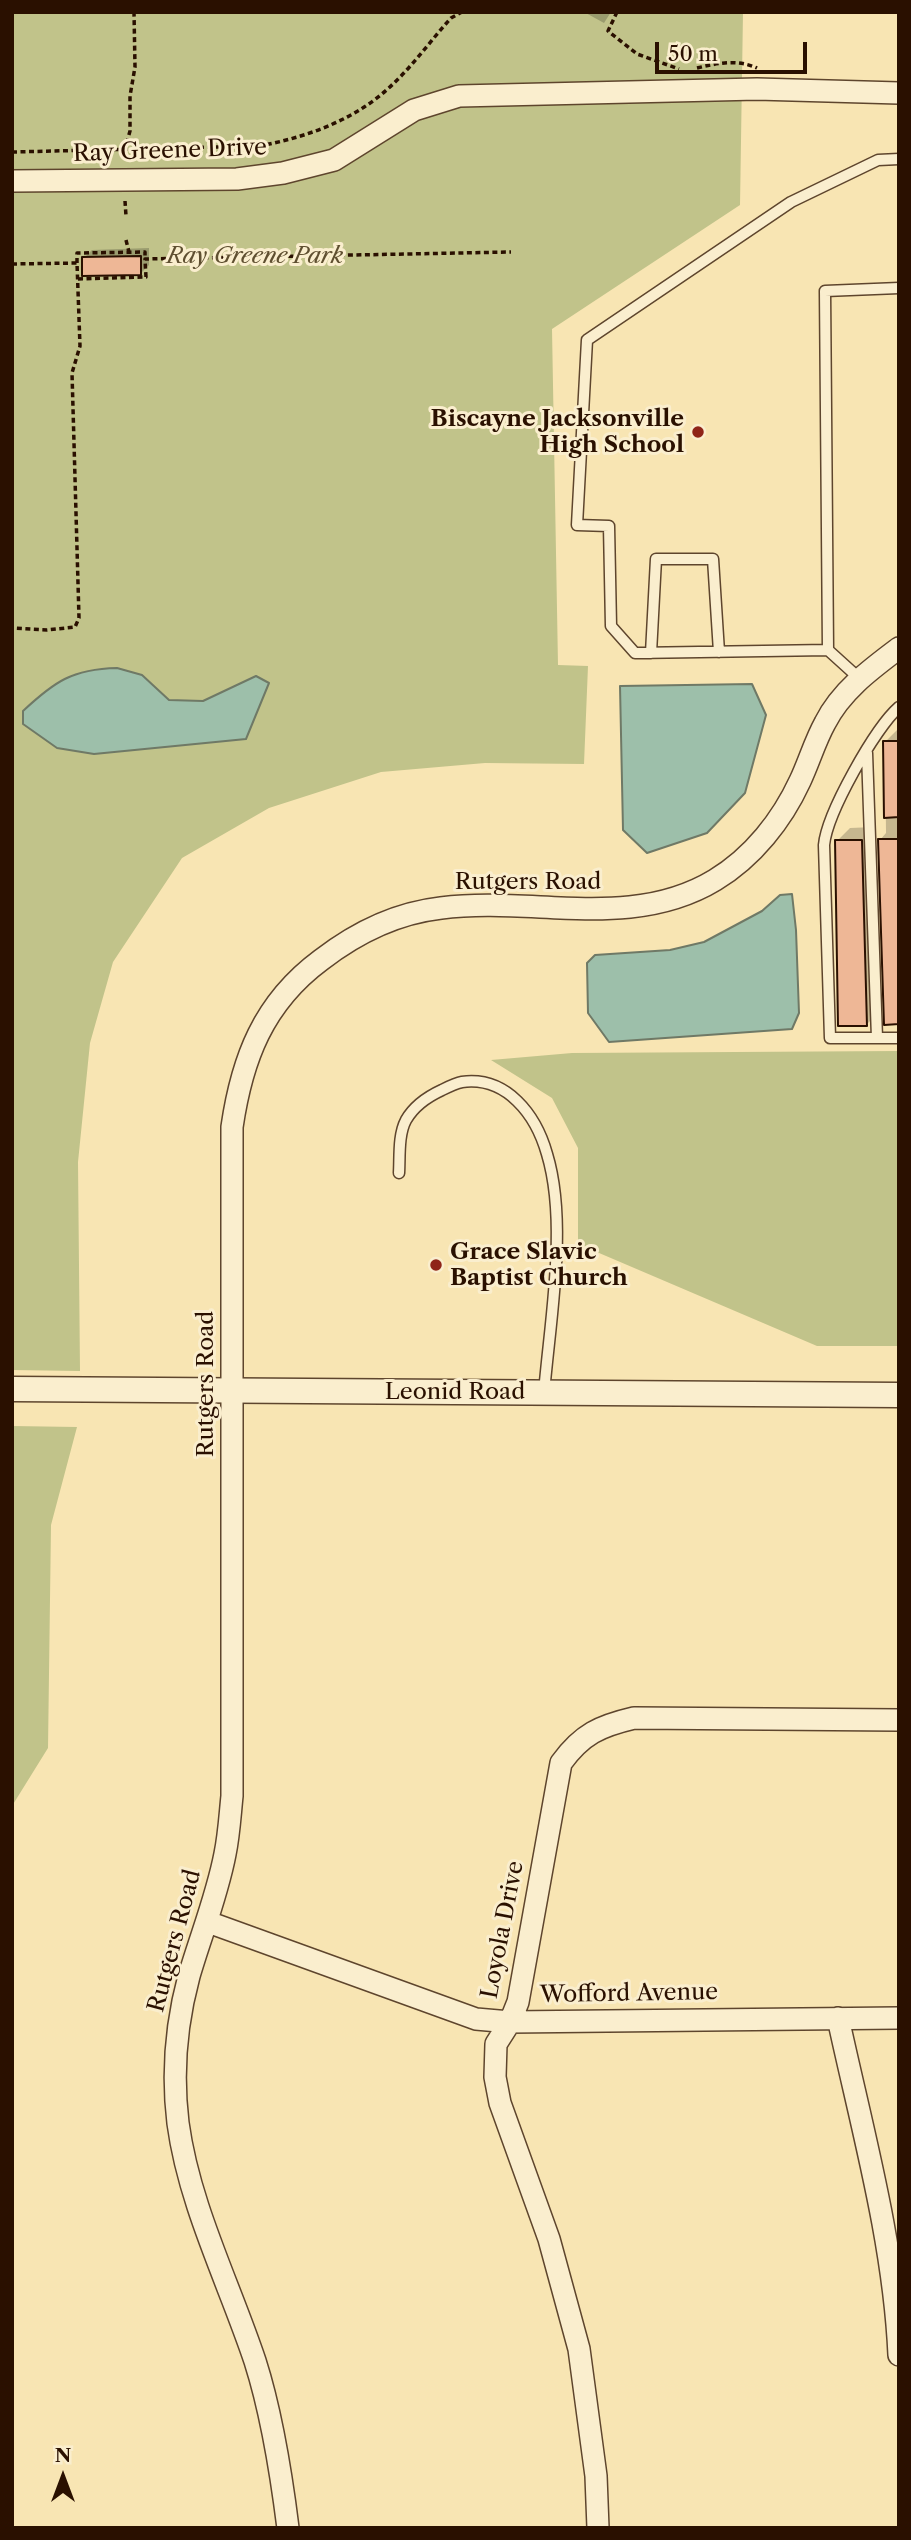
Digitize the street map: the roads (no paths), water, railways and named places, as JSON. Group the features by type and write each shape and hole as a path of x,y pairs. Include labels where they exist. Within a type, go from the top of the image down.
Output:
{"street":[{"name":"Ray Greene Drive","path":"12,181 237,179 283,173 334,160 414,110 459,96 757,89 899,93"},
{"name":"Rutgers Road","path":"288,2528 283,2483 256,2364 200,2209 185,2157 178,2123 176,2085 178,2032 190,1975 208,1922 225,1855 232,1796 232,1127 238,1087 247,1056 286,992 342,943 376,926 440,908 469,906 620,909 654,905 685,895 716,880 745,858 788,807 826,722 840,700 860,679 899,648"},
{"name":"Leonid Road","path":"12,1389 899,1395"},
{"name":"Loyola Drive","path":"598,2528 592,2440 579,2349 549,2239 500,2103 495,2077 496,2044 518,2002 561,1763 574,1745 592,1732 634,1718 899,1720"},
{"name":"Wofford Avenue","path":"208,1922 476,2019 899,2018"},
{"path":"838,2018 885,2239 899,2356"}],"lane":[{"path":"860,679 828,650 635,653 611,626 609,526 577,525 587,340 791,202 877,160 899,159"},
{"path":"828,650 825,290 899,288"},
{"path":"651,653 656,559 713,559 719,652"},
{"path":"899,707 877,731 838,803 827,827 825,839 830,1038 899,1038"},
{"path":"867,750 877,1038"},
{"path":"399,1173 400,1145 406,1120 428,1096 461,1082 491,1084 513,1095 533,1120 547,1153 555,1187 557,1236 544,1393"}],"place":[{"name":"Biscayne Jacksonville High School","path":"698,432"},
{"name":"Grace Slavic Baptist Church","path":"436,1265"}],"park label":[{"name":"Ray Greene Park","path":"255,256"}]}
